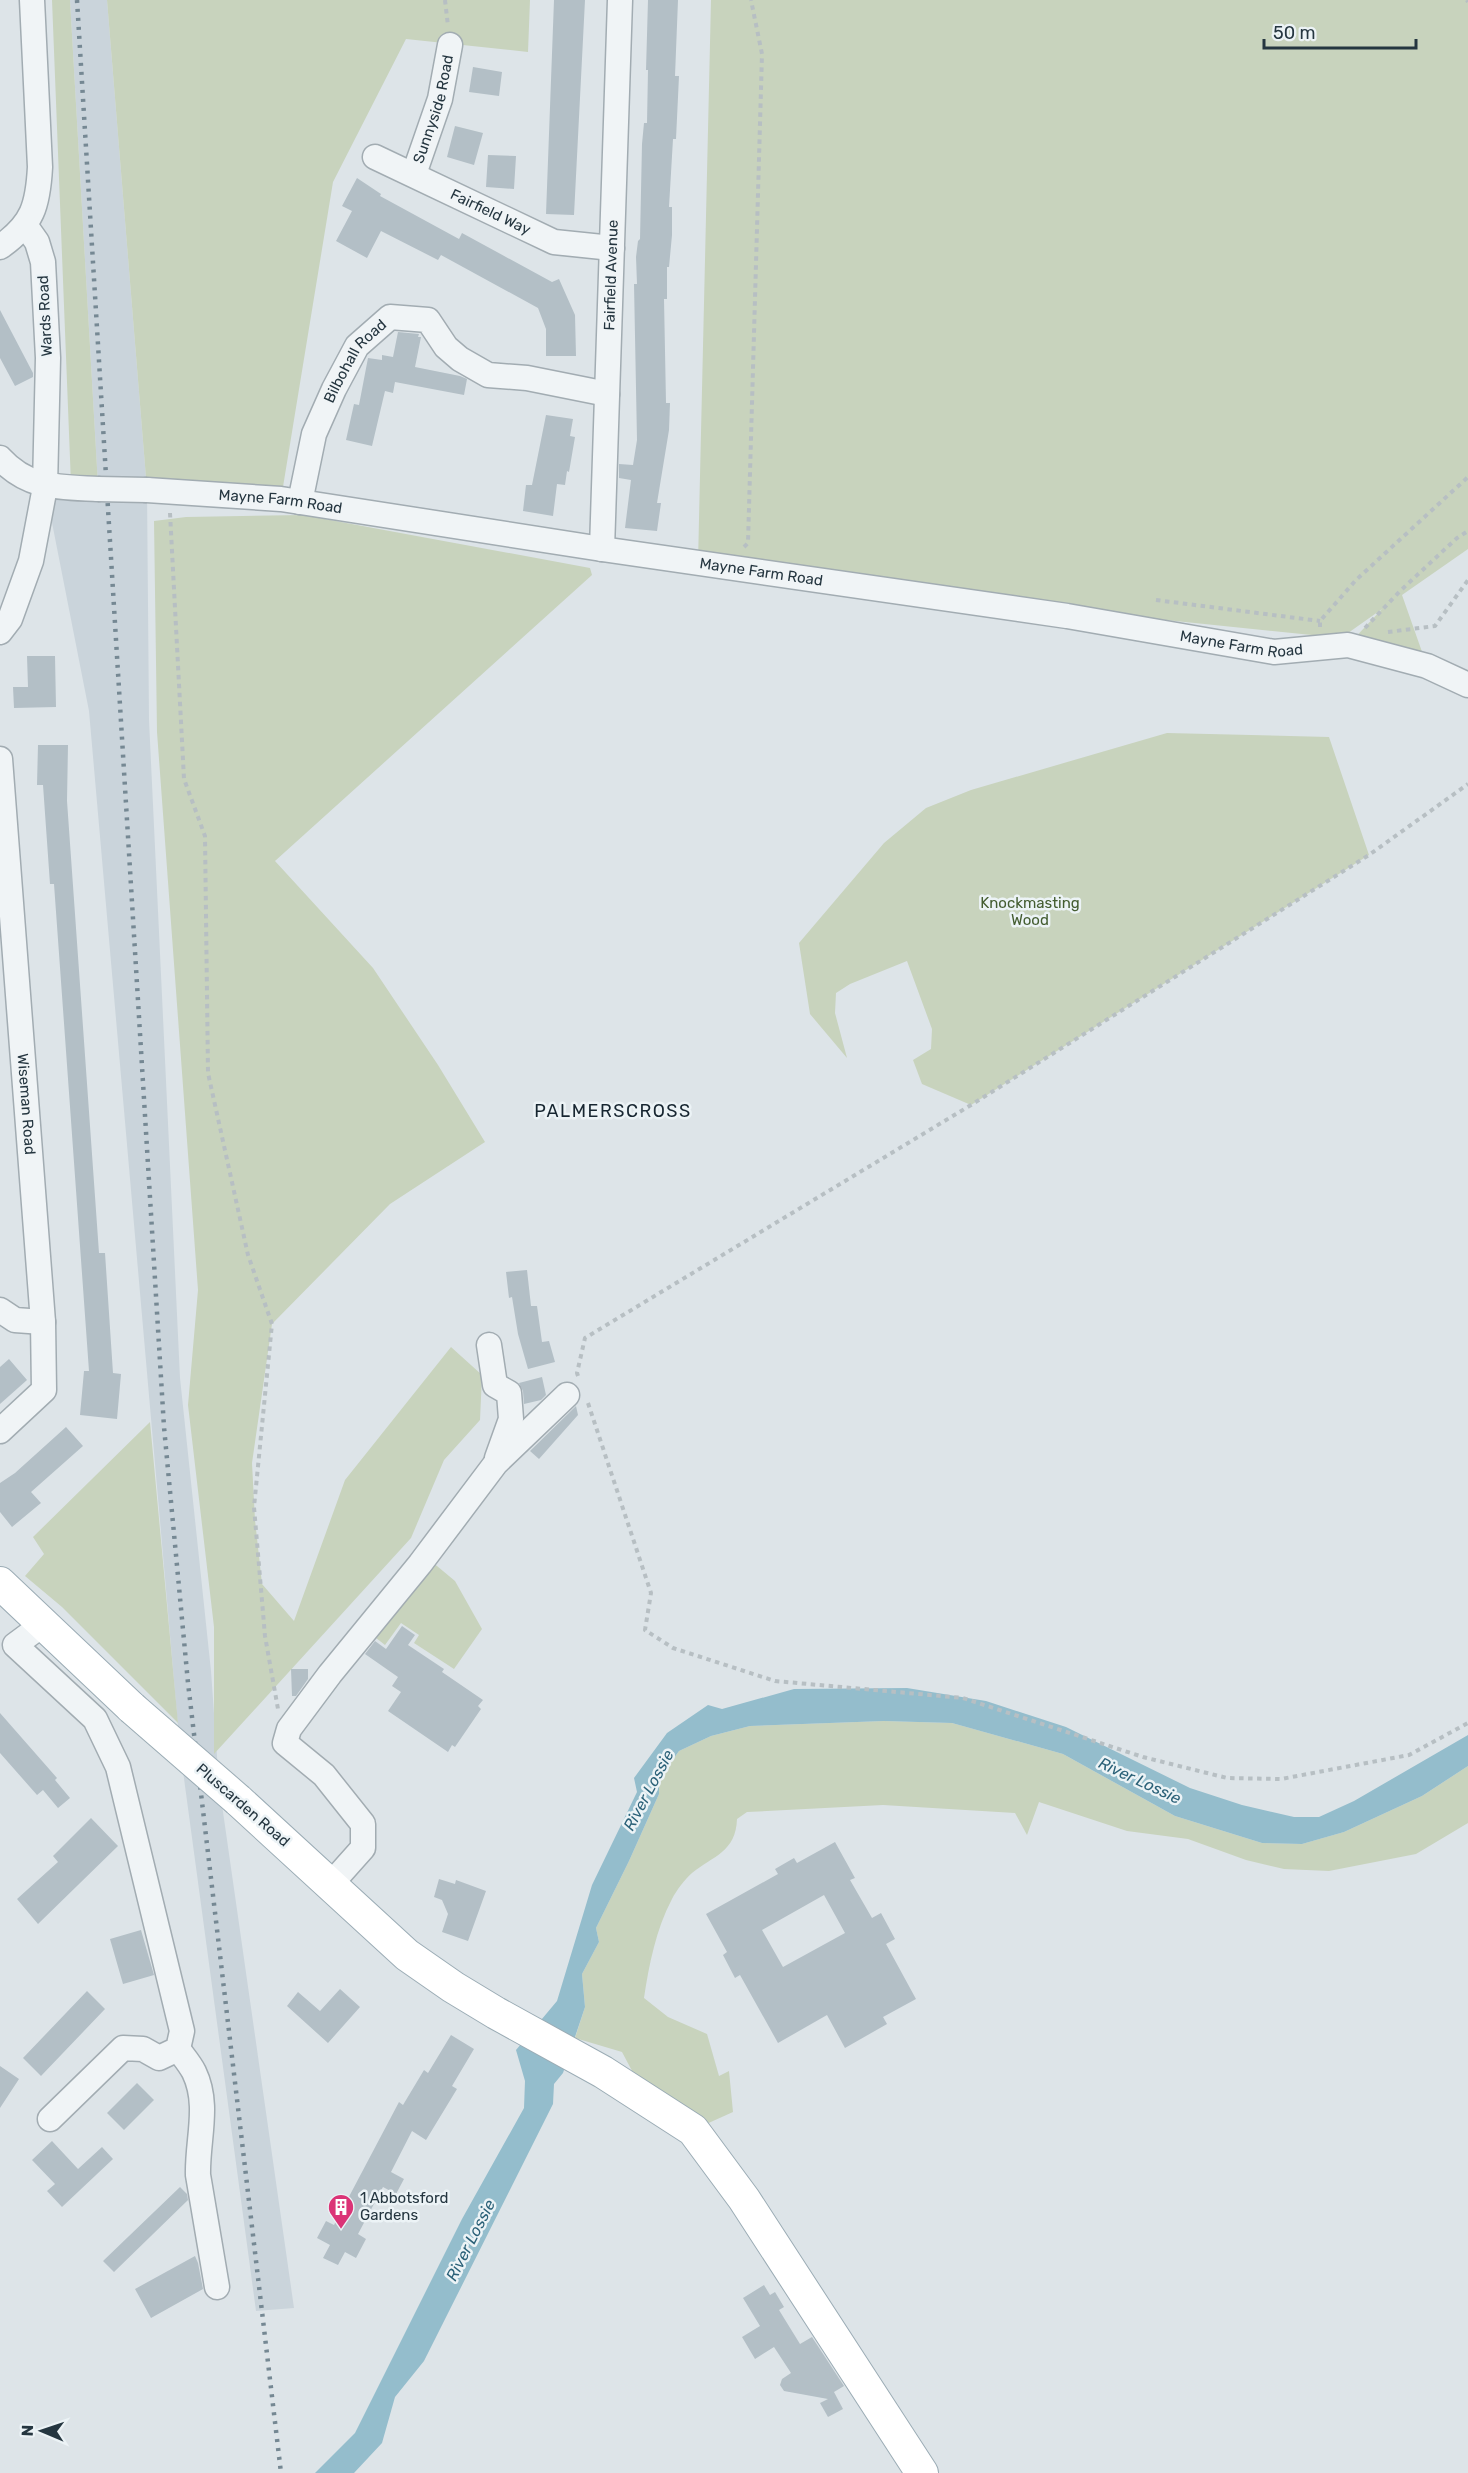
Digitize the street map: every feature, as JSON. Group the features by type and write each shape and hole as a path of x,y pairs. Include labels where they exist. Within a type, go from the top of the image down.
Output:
{"main road":[{"name":"Pluscarden Road","path":"0,1583 132,1708 238,1800 407,1955 453,1988 603,2072 693,2130 744,2199 921,2473"}],"street":[{"path":"0,247 25,225 34,211 39,192 40,167 32,0"},
{"name":"Fairfield Avenue","path":"602,549 620,0"},
{"name":"Sunnyside Road","path":"414,174 440,99 450,45"},
{"name":"Fairfield Way","path":"375,157 554,242 612,248"},
{"name":"Wards Road","path":"0,632 10,619 31,561 45,487 48,358 43,262 37,242 25,225"},
{"name":"Bilbohall Road","path":"300,502 314,434 334,389 357,346 390,317 428,320 446,347 460,359 488,375 527,378 607,394"},
{"path":"0,458 12,471 45,487"},
{"name":"Mayne Farm Road","path":"45,487 158,491 300,502 602,549 1067,616 1274,652 1320,648 1353,641 1427,666 1468,685"},
{"name":"Wiseman Road","path":"0,759 4,848 43,1322 44,1390 0,1431"},
{"path":"0,1310 15,1320 43,1322"},
{"path":"489,1345 495,1385 509,1393 511,1419 496,1463"},
{"path":"330,1885 363,1848 363,1824 324,1775 285,1743 289,1729 330,1674 420,1564 496,1463 577,1391"},
{"path":"42,1625 15,1645 95,1719 118,1767 182,2031 178,2049 194,2072 201,2094 203,2112 198,2175 217,2287"},
{"path":"50,2119 123,2048 143,2049 159,2058 178,2049"}],"path":[{"path":"724,567 748,543 762,54 751,0"},
{"path":"1320,648 1320,621 1356,580 1468,477"},
{"path":"158,491 184,779 205,836 208,1073 248,1256 272,1324 254,1508 265,1636 285,1743"},
{"path":"1353,641 1400,591 1457,538 1468,531"},
{"path":"1353,641 1435,626 1468,580"},
{"path":"1156,600 1320,621"},
{"path":"1468,784 1339,874 971,1105 585,1338 577,1373 577,1391 651,1593 645,1630 673,1648 775,1681 963,1698 1143,1757 1227,1778 1281,1779 1409,1755 1468,1723"}],"shaded area":[{"path":"70,0 107,0 147,490 149,720 180,1378 211,1671 219,1784 294,2308 256,2311 180,1749 89,711 45,487 98,485"}],"green space":[{"path":"52,0 70,0 98,485 71,484"},
{"path":"107,0 530,0 528,52 406,39 333,182 281,499 147,490"},
{"path":"711,0 1468,0 1468,549 1402,595 1427,666 1348,645 1382,609 1341,638 903,593 698,563"},
{"path":"303,515 590,568 592,575 275,861 373,968 438,1065 485,1142 390,1204 272,1324 252,1463 255,1520 262,1584 294,1621 345,1480 451,1347 482,1375 480,1420 444,1460 411,1538 214,1754 214,1627 188,1405 198,1290 157,732 154,521 186,517"},
{"name":"Knockmasting Wood","path":"1167,733 1329,737 1369,855 971,1105 922,1084 913,1060 931,1049 932,1029 907,961 850,984 836,993 835,1013 847,1058 810,1014 799,943 884,843 926,808 971,790"},
{"path":"150,1422 178,1723 62,1607 25,1576 44,1554 33,1537"},
{"path":"431,1561 455,1581 482,1629 454,1669 414,1643 419,1635 401,1623 385,1645 371,1634"},
{"path":"884,1721 952,1723 1063,1754 1175,1816 1262,1843 1302,1844 1344,1832 1422,1796 1468,1766 1468,1823 1416,1854 1329,1871 1284,1869 1246,1860 1188,1839 1127,1831 1039,1802 1027,1835 1015,1813 883,1805 747,1812 737,1819 736,1830 728,1846 692,1873 674,1896 657,1935 646,1986 644,1998 668,2017 707,2034 719,2076 729,2071 733,2112 693,2130 647,2099 622,2052 575,2038 585,2007 582,1974 599,1942 596,1928 659,1794 659,1779 679,1751 711,1736 750,1726"}],"water":[{"name":"River Lossie","path":"907,1688 986,1701 1066,1727 1190,1788 1242,1805 1294,1817 1319,1817 1354,1801 1468,1735 1468,1766 1422,1796 1344,1832 1302,1844 1262,1843 1175,1816 1063,1754 952,1723 884,1721 750,1726 711,1736 679,1751 659,1779 659,1794 596,1928 599,1942 582,1974 585,2007 563,2073 554,2084 553,2104 424,2361 395,2397 382,2443 354,2473 315,2473 355,2433 462,2219 524,2108 525,2081 516,2050 557,2001 592,1885 637,1792 634,1778 667,1733 708,1705 722,1709 794,1689"}],"building":[{"path":"554,0 585,0 574,215 546,214"},
{"path":"648,0 678,0 675,76 679,76 676,139 673,139 669,207 672,207 672,235 669,267 667,267 667,299 664,299 666,403 670,403 669,430 657,503 661,503 657,531 625,528 631,480 619,478 619,464 633,465 637,440 634,284 637,284 636,257 640,239 642,144 644,123 647,123"},
{"path":"473,67 502,72 499,96 469,92"},
{"path":"455,126 483,133 474,165 447,157"},
{"path":"488,155 516,156 514,189 486,187"},
{"path":"357,178 381,194 380,196 459,239 462,233 552,282 559,279 575,315 576,356 546,356 546,329 538,308 441,255 438,260 381,231 367,258 336,241 352,211 342,206"},
{"path":"0,310 33,373 33,377 15,386 0,358"},
{"path":"398,332 419,334 418,337 421,337 415,367 467,379 464,395 395,382 393,393 385,391 372,446 346,440 354,404 359,405 368,358 382,360 382,355 393,357"},
{"path":"546,415 573,419 570,436 575,437 565,485 557,484 553,516 523,511 526,485 532,485"},
{"path":"27,656 55,656 56,707 14,708 13,687 28,687"},
{"path":"38,745 68,745 67,801 99,1253 105,1253 113,1373 121,1374 117,1419 80,1415 84,1371 89,1371 54,884 50,884 43,785 37,785"},
{"path":"527,1270 531,1306 537,1306 542,1342 549,1341 555,1362 528,1369 518,1334 512,1297 509,1298 506,1272"},
{"path":"9,1359 27,1380 0,1404 0,1367"},
{"path":"542,1377 546,1395 541,1400 524,1404 523,1391 519,1383"},
{"path":"576,1406 578,1415 539,1459 530,1451"},
{"path":"66,1427 83,1446 31,1492 41,1503 12,1527 0,1512 0,1483 15,1473"},
{"path":"402,1626 415,1635 408,1645 444,1669 442,1672 483,1700 478,1706 481,1709 455,1747 452,1745 448,1752 388,1711 401,1692 392,1686 398,1677 365,1654 375,1641 386,1649"},
{"path":"291,1669 308,1669 308,1679 296,1696 292,1696"},
{"path":"0,1713 57,1778 55,1780 70,1798 58,1808 43,1790 37,1795 0,1753"},
{"path":"91,1818 118,1846 38,1924 17,1899 58,1862 53,1856"},
{"path":"835,1842 855,1878 850,1880 872,1918 881,1913 895,1939 886,1944 916,1999 883,2017 887,2024 845,2048 827,2015 778,2043 740,1975 735,1978 723,1955 727,1952 706,1914 778,1874 775,1869 794,1858 797,1863","holes":["824,1895 845,1933 783,1967 762,1930"]},
{"path":"439,1879 455,1884 456,1880 486,1891 468,1941 442,1932 448,1914 442,1900 434,1897"},
{"path":"141,1930 154,1975 123,1984 110,1939"},
{"path":"340,1989 360,2007 328,2043 287,2006 298,1992 320,2011"},
{"path":"87,1991 105,2009 41,2076 23,2058"},
{"path":"451,2035 474,2049 452,2086 457,2089 426,2140 412,2131 391,2172 404,2179 396,2194 383,2187 358,2234 366,2239 356,2258 345,2252 338,2265 323,2258 330,2245 317,2238 326,2221 334,2225 399,2102 403,2105 424,2070 428,2073"},
{"path":"0,2066 19,2079 0,2108"},
{"path":"137,2083 154,2100 124,2130 107,2113"},
{"path":"52,2141 78,2169 102,2147 113,2159 62,2207 47,2191 55,2184 32,2160"},
{"path":"180,2187 187,2194 188,2200 114,2272 103,2261"},
{"path":"195,2256 203,2289 151,2318 135,2289"},
{"path":"764,2285 770,2295 775,2292 784,2307 779,2310 800,2344 812,2337 844,2386 834,2392 843,2409 828,2417 820,2403 828,2399 784,2391 780,2385 782,2379 791,2373 774,2347 755,2359 742,2337 760,2326 743,2298"}],"railway":[{"path":"77,0 164,1427 188,1683 281,2473"}],"place":[{"name":"1 Abbotsford Gardens","path":"341,2230"}],"district":[{"name":"PALMERSCROSS","path":"613,1111"}]}
